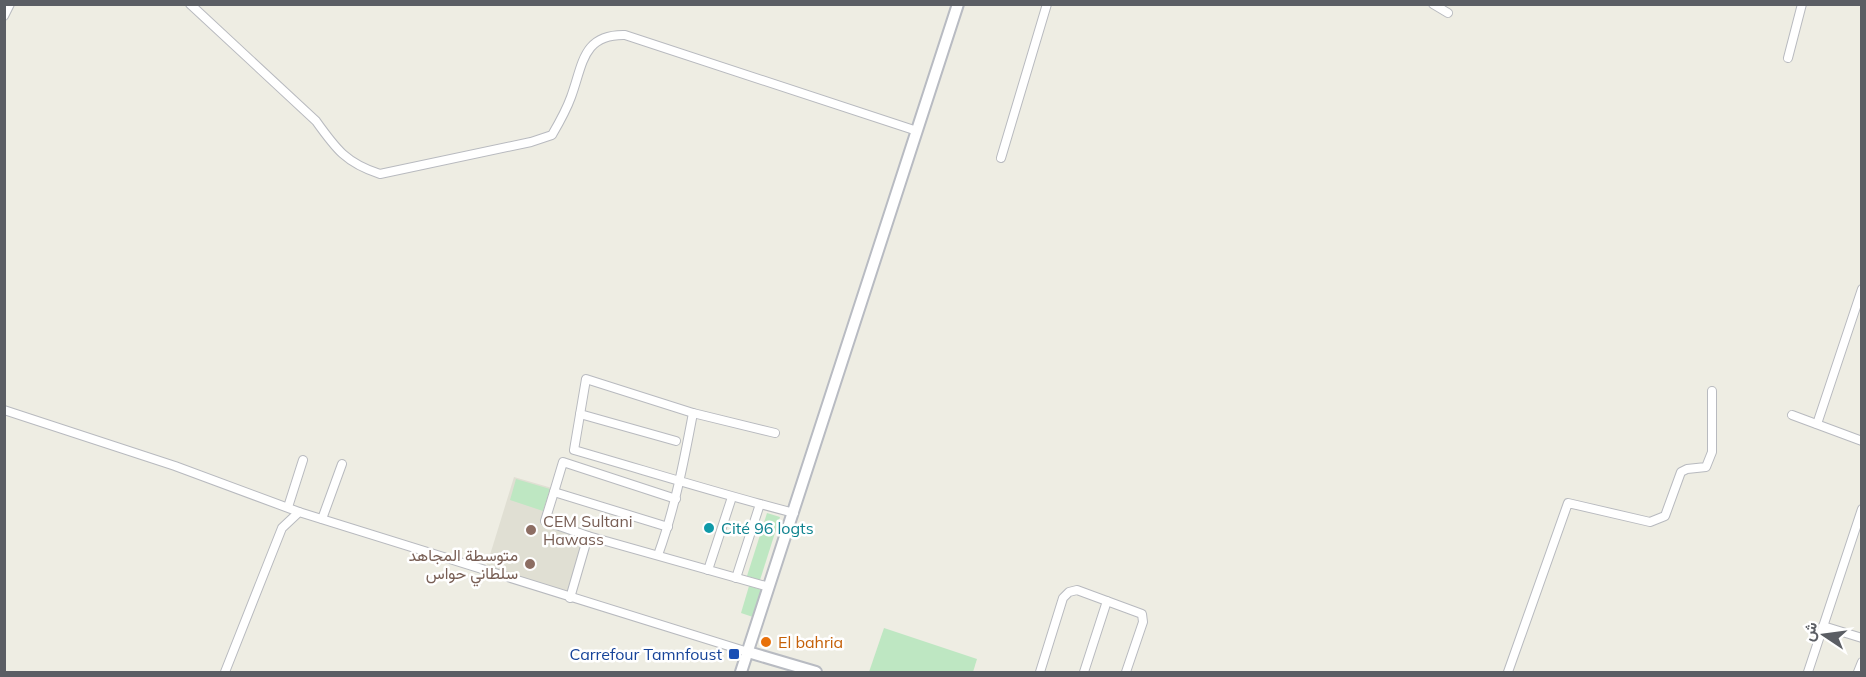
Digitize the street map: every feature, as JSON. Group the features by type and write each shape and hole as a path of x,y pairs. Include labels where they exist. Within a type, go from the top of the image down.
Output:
{"main road":[{"path":"741,672 958,4"},
{"path":"748,652 816,672"}],"street":[{"path":"4,16 10,4"},
{"path":"190,4 316,121 333,144 356,166 380,174 531,142 552,135 570,100 588,49 597,40 609,35 625,35 917,131"},
{"path":"1001,158 1047,4"},
{"path":"1434,4 1448,13"},
{"path":"1788,58 1802,4"},
{"path":"1817,424 1862,289"},
{"path":"775,433 693,413 585,379 574,450 794,513"},
{"path":"1508,672 1568,503 1650,522 1665,516 1681,472 1706,467 1712,452 1712,391"},
{"path":"4,410 68,429 300,512 748,652"},
{"path":"658,555 676,499 693,413"},
{"path":"580,414 676,441"},
{"path":"1792,415 1862,441"},
{"path":"288,507 303,460"},
{"path":"676,499 563,462 545,521 588,536 769,587"},
{"path":"322,519 342,464"},
{"path":"554,492 668,527"},
{"path":"708,570 732,496"},
{"path":"736,578 760,504"},
{"path":"1808,672 1862,509"},
{"path":"225,672 282,528 300,512"},
{"path":"570,598 588,536"},
{"path":"1040,672 1062,602 1069,591 1077,590 1142,614 1143,622 1126,672"},
{"path":"1084,672 1107,601"},
{"path":"1823,626 1862,638"},
{"path":"1858,672 1862,662"}],"shaded area":[{"name":"CEM Sultani Hawass","path":"514,477 552,488 542,522 587,538 569,593 486,568"}],"green space":[{"path":"516,479 550,489 543,511 510,500"},
{"path":"767,513 780,517 760,580 747,576"},
{"path":"749,586 762,590 753,617 741,613"},
{"path":"884,628 977,659 973,672 869,672"}],"place":[{"name":"Cité 96 logts","path":"709,528"},
{"name":"CEM Sultani Hawass","path":"531,530"},
{"name":"متوسطة المجاهد سلطاني حواس","path":"530,564"},
{"name":"El bahria","path":"766,642"},
{"name":"Carrefour Tamnfoust","path":"734,654"}]}
